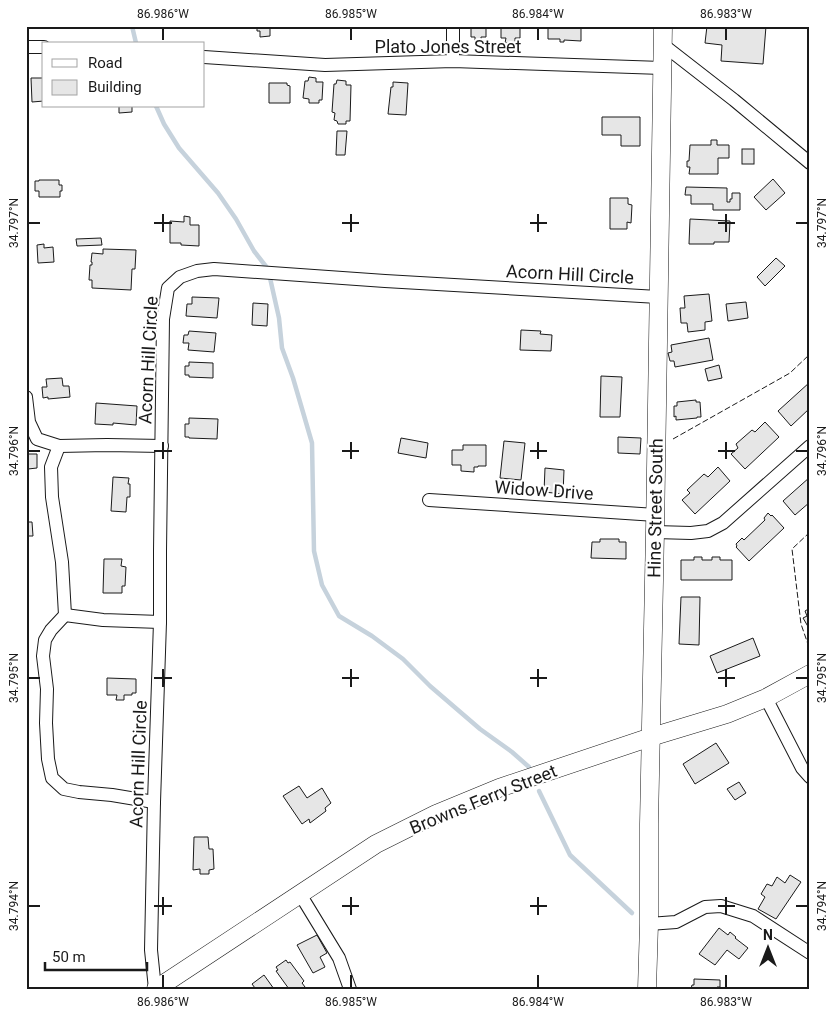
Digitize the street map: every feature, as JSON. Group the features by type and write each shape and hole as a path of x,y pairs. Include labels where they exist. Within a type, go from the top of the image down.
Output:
{"street":[{"path":"453,26 453,61"},
{"name":"Hine Street South","path":"647,989 662,26"},
{"path":"662,44 810,163"},
{"path":"26,47 42,47"},
{"name":"Plato Jones Street","path":"205,57 325,65 453,61 662,68"},
{"name":"Acorn Hill Circle","path":"155,989 151,950 160,622 163,319 168,288 180,277 214,268 385,281 658,297"},
{"path":"26,397 29,422 37,439 58,446 162,446"},
{"path":"58,446 51,467 52,497 62,562 65,615 51,630 45,640 44,656 47,689 48,759 52,778 64,789 154,802"},
{"name":"Widow Drive","path":"429,500 655,524 691,533 708,531 723,523 810,446"},
{"path":"65,615 103,620 160,622"},
{"name":"Browns Ferry Street","path":"155,989 376,844 436,814 499,788 651,737 727,714 766,698 810,674"},
{"path":"766,698 802,768 810,777"},
{"path":"300,894 339,958 350,989"},
{"path":"649,924 676,922 705,907 722,906 753,916 810,953"}],"building":[{"path":"257,26 270,26 270,36 260,37 260,31 257,31"},
{"path":"471,26 486,26 486,37 481,37 481,41 475,41 475,37 471,37"},
{"path":"501,26 520,26 520,38 515,38 515,43 505,43 506,38 501,38"},
{"path":"548,26 581,26 581,41 564,40 564,42 560,42 560,39 548,39"},
{"path":"707,26 766,26 763,64 721,61 722,45 705,43"},
{"path":"309,77 316,78 316,82 323,82 322,100 319,100 319,103 309,103 309,99 303,98 305,81 308,81"},
{"path":"31,78 42,78 42,101 32,102"},
{"path":"337,80 346,81 346,85 351,85 350,121 346,121 346,124 338,124 334,120 335,113 332,112 334,84 336,84"},
{"path":"393,82 408,83 406,115 388,114"},
{"path":"269,83 287,83 290,86 290,103 269,103"},
{"path":"119,108 132,108 132,112 119,113"},
{"path":"602,117 640,117 640,146 621,146 621,135 602,135"},
{"path":"337,131 347,131 345,155 336,155"},
{"path":"711,140 717,140 717,145 729,145 729,158 718,158 718,174 689,174 690,167 687,167 687,161 689,161 690,145 711,145"},
{"path":"742,149 754,149 754,164 742,164"},
{"path":"773,179 785,193 766,210 754,197"},
{"path":"59,180 59,185 62,185 60,197 39,197 39,191 35,191 35,181"},
{"path":"686,187 727,188 727,202 730,202 730,199 732,199 732,193 740,193 740,210 713,210 713,204 691,204 691,195 685,195"},
{"path":"610,198 628,198 628,204 632,205 631,223 627,222 627,229 610,229"},
{"path":"184,216 190,217 190,225 199,225 199,246 170,243 170,221 184,222"},
{"path":"690,219 730,221 729,242 689,244"},
{"path":"101,238 102,245 77,246 76,239"},
{"path":"44,244 44,248 53,247 54,262 38,263 37,245"},
{"path":"103,249 136,250 135,269 132,269 131,290 92,288 92,280 89,280 92,253 103,254"},
{"path":"776,258 785,266 765,286 757,277"},
{"path":"709,294 712,321 705,322 705,330 688,332 687,323 681,323 680,308 685,308 684,296"},
{"path":"192,297 219,298 217,318 186,316 187,304 192,304"},
{"path":"746,302 748,318 728,321 726,304"},
{"path":"253,303 268,304 267,326 252,325"},
{"path":"521,330 541,331 540,334 552,335 551,351 520,350"},
{"path":"189,331 216,333 214,352 188,350 189,343 183,343 184,335 188,335"},
{"path":"709,338 713,360 675,367 674,361 670,361 668,353 672,352 671,345"},
{"path":"189,362 213,363 213,378 189,377 189,375 185,375 185,366 189,366"},
{"path":"719,365 722,378 708,381 705,369"},
{"path":"601,376 622,377 620,417 600,417"},
{"path":"62,378 63,386 69,386 70,397 43,398 42,387 47,387 46,379"},
{"path":"810,382 810,408 791,426 778,411"},
{"path":"696,400 696,402 700,402 701,417 676,420 676,416 674,417 674,406 677,406 677,402"},
{"path":"96,403 137,406 136,425 95,424"},
{"path":"189,418 218,419 217,439 185,437 185,424 189,424"},
{"path":"765,422 779,437 745,469 731,454 738,448 736,444 752,430 755,432"},
{"path":"618,437 641,438 640,454 618,453"},
{"path":"401,438 428,443 426,458 398,453"},
{"path":"504,441 525,443 521,480 500,478"},
{"path":"463,445 486,445 486,466 474,467 474,472 461,471 461,465 452,465 452,450 463,450"},
{"path":"26,454 37,454 37,468 28,469 28,474 26,474"},
{"path":"718,467 730,481 695,514 682,500 690,493 687,490 704,474 708,477"},
{"path":"545,468 564,470 563,494 544,492"},
{"path":"113,477 129,478 130,497 127,497 126,512 111,511"},
{"path":"810,477 810,502 795,515 783,501"},
{"path":"768,513 784,528 749,561 736,547 736,544 742,538 744,540 765,520 764,518"},
{"path":"26,519 28,522 32,522 33,536 28,536 28,539 26,539"},
{"path":"600,539 619,539 619,542 626,542 626,559 591,558 592,542 600,542"},
{"path":"694,557 702,557 702,560 712,560 712,557 720,557 720,560 732,560 732,580 681,580 681,560 694,560"},
{"path":"104,559 122,559 121,566 126,567 125,586 122,586 122,593 103,593"},
{"path":"681,597 700,597 699,645 679,644"},
{"path":"810,608 810,630 803,618 807,616 805,611"},
{"path":"753,638 760,656 717,673 710,656"},
{"path":"107,678 136,679 136,693 124,695 124,700 116,700 117,695 107,695"},
{"path":"716,743 729,763 695,784 683,764"},
{"path":"739,782 746,793 735,800 727,789"},
{"path":"299,786 307,798 322,788 331,803 325,808 326,811 310,823 309,819 302,824 283,796"},
{"path":"194,837 208,837 209,849 213,849 214,869 209,870 209,874 200,874 200,869 193,870"},
{"path":"790,875 801,882 776,919 758,909 765,897 761,894 767,884 772,886 777,877 785,883"},
{"path":"719,928 728,935 730,932 748,948 739,959 727,950 715,965 699,954"},
{"path":"317,935 327,953 320,957 325,967 313,973 297,945"},
{"path":"286,960 288,963 290,962 304,981 302,983 305,987 302,989 289,989 276,971 278,970 276,967"},
{"path":"264,975 274,989 253,989 255,988 252,984"},
{"path":"694,979 720,980 720,987 717,987 717,989 691,989 692,985 694,985"}],"waterway":[{"path":"132,26 136,42"},
{"path":"157,108 164,124 179,148 218,193 236,219 254,251 268,269 279,318 282,348 312,443 314,551 322,585 339,616 372,636 403,659 430,686 480,729 529,767"},
{"path":"539,791 570,855 632,913"}],"fence":[{"path":"673,439 790,373 810,354"},
{"path":"810,532 792,549 801,624 810,650"}]}
